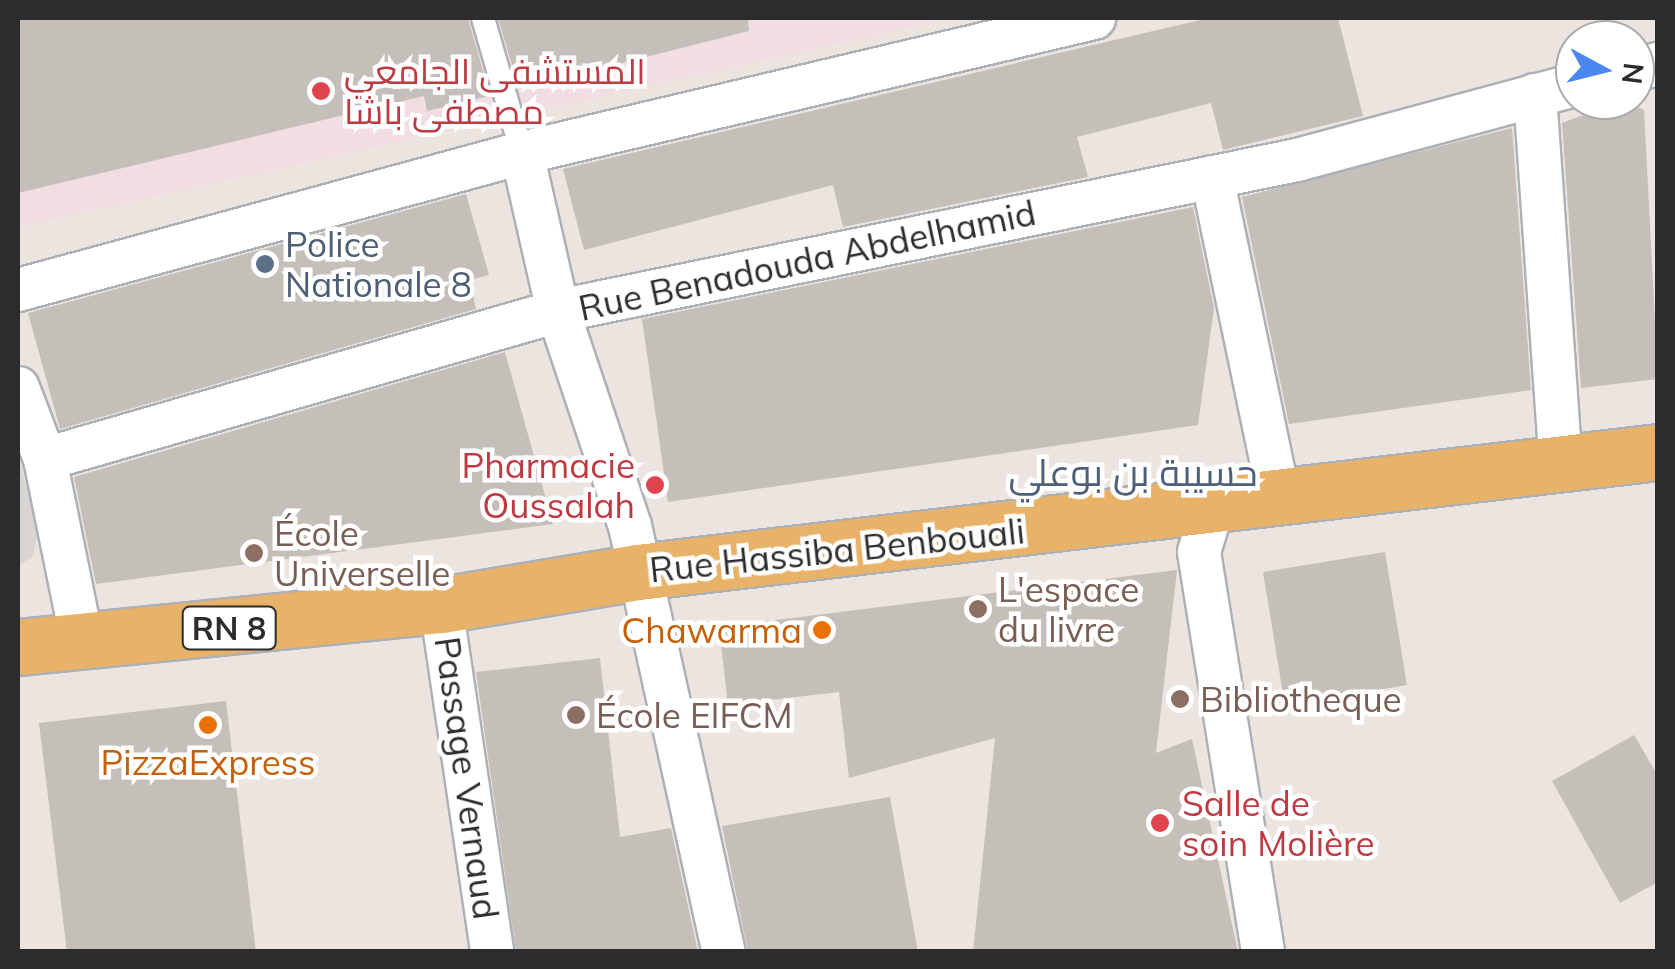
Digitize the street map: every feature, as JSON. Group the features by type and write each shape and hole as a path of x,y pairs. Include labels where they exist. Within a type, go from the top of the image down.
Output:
{"main road":[{"name":"Rue Hassiba Benbouali","path":"18,647 83,644 441,605 638,572 1280,503 1658,452"}],"street":[{"path":"18,290 522,153 1094,18"},
{"name":"Rue Benadouda Abdelhamid","path":"45,459 558,311 1212,177 1555,90"},
{"path":"1555,120 1561,464"},
{"path":"522,153 558,311 638,572 724,952"},
{"path":"1212,177 1280,503"},
{"path":"18,388 45,459 83,644"},
{"path":"1212,509 1199,552 1263,952"},
{"name":"Passage Vernaud","path":"441,605 492,952"}],"lane":[{"path":"482,18 522,153"}],"shaded area":[{"name":"المستشفى الجامعي مصطفى باشا","path":"18,18 953,18 18,227"},
{"path":"18,454 38,534 33,556 18,566"}],"building":[{"path":"18,18 468,18 490,96 427,111 424,96 18,193"},
{"path":"498,18 748,18 749,31 519,89"},
{"path":"1209,18 1338,18 1363,116 1223,150 1211,103 1077,137 1088,177 843,227 833,185 584,250 563,169"},
{"path":"1645,120 1658,379 1581,388 1562,123"},
{"path":"1512,128 1531,390 1289,424 1242,197"},
{"path":"466,194 489,275 470,280 476,309 60,429 28,313"},
{"path":"1193,207 1214,308 1198,425 668,502 642,319"},
{"path":"505,352 553,524 96,584 74,477"},
{"path":"1385,552 1407,685 1285,706 1263,572"},
{"path":"1177,570 1156,753 1192,739 1238,952 973,952 995,738 849,778 839,692 728,705 719,627"},
{"path":"600,658 620,837 671,828 698,952 516,952 476,672"},
{"path":"226,701 256,952 67,952 39,723"},
{"path":"1634,735 1658,776 1658,882 1620,903 1552,781"},
{"path":"890,797 918,952 748,952 722,826"}],"place":[{"name":"المستشفى الجامعي مصطفى باشا","path":"321,91"},
{"name":"Police Nationale 8","path":"265,264"},
{"name":"Pharmacie Oussalah","path":"655,485"},
{"name":"École Universelle","path":"254,553"},
{"name":"L'espace du livre","path":"978,609"},
{"name":"Chawarma","path":"822,630"},
{"name":"Bibliotheque","path":"1180,699"},
{"name":"École EIFCM","path":"576,715"},
{"name":"PizzaExpress","path":"208,725"},
{"name":"Salle de soin Molière","path":"1160,823"}],"district":[{"name":"حسيبة بن بوعلي","path":"1133,473"}]}
